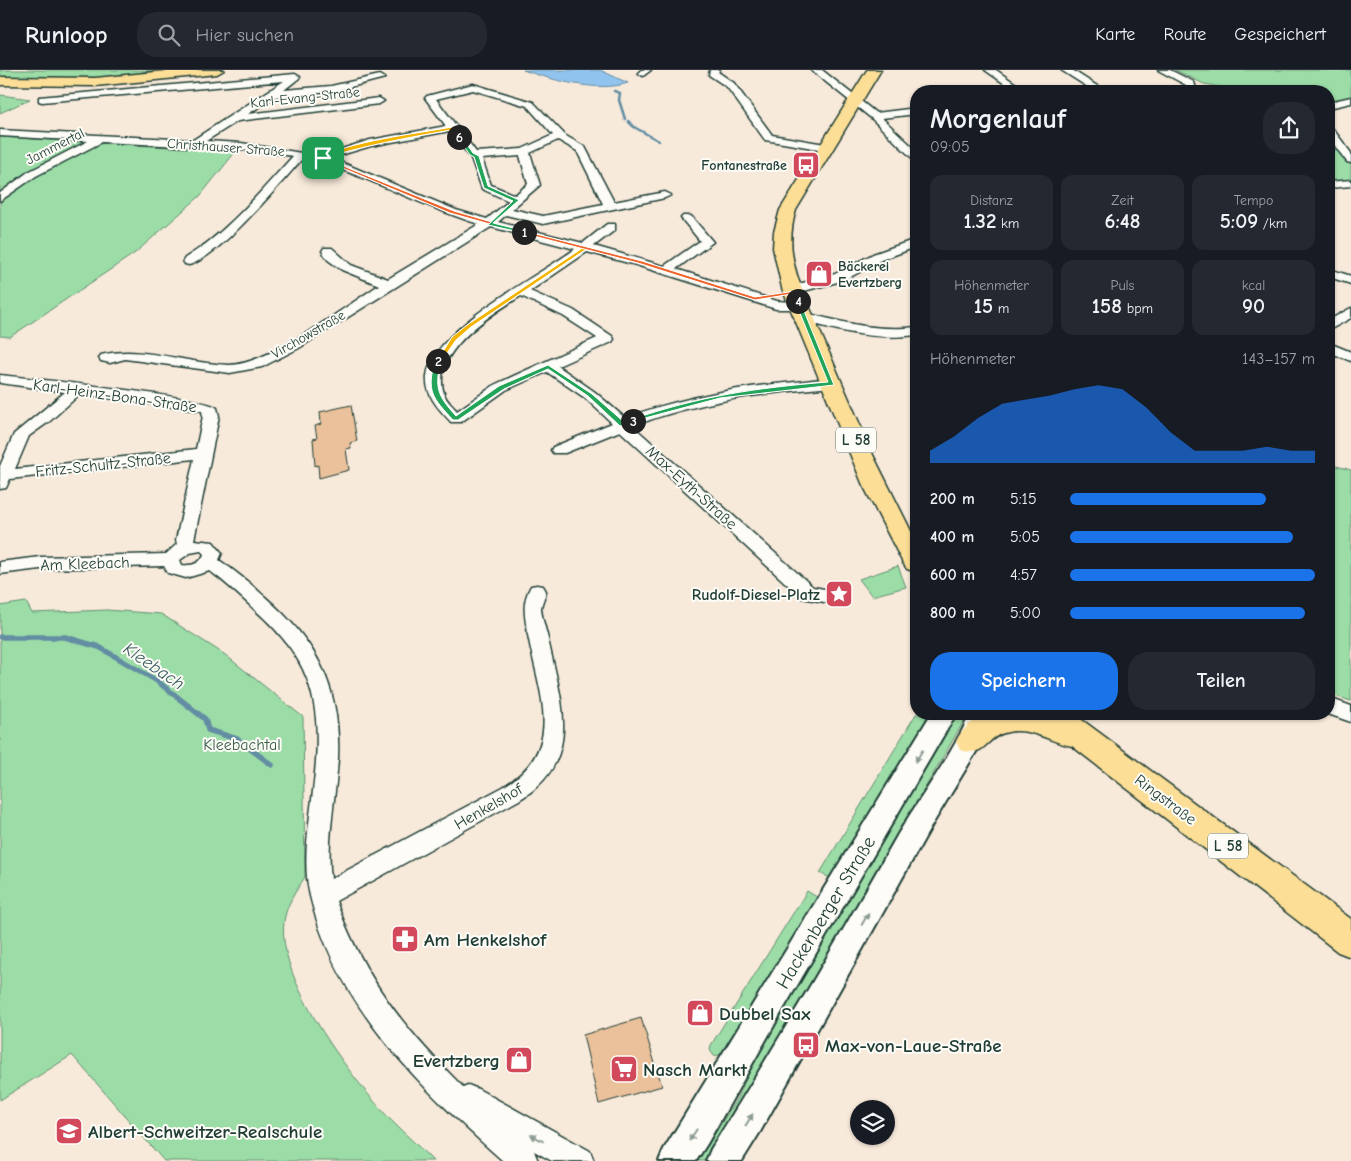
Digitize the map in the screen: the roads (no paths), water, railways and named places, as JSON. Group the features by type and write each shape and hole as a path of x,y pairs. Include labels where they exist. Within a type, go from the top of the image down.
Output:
{"main road":[{"path":"0,81 95,82 217,70"},
{"name":"L 58","path":"874,70 788,210 782,229 782,255 798,302 832,383 887,508 910,552"},
{"path":"971,741 990,725 1012,720 1052,726 1084,740"},
{"name":"Ringstraße","path":"1059,720 1351,940"}],"street":[{"path":"715,70 712,73 721,76 736,88 751,115 769,138 825,147"},
{"path":"816,70 874,116 910,150"},
{"path":"990,70 1012,85"},
{"path":"1066,70 1090,85"},
{"path":"1163,70 1190,85"},
{"name":"Karl-Evang-Straße","path":"42,99 294,77 273,94 194,144"},
{"name":"Karl-Evang-Straße","path":"273,94 331,89 380,78"},
{"path":"558,136 524,152 476,156 472,154 430,98 473,87 530,104 558,136 581,149 610,206"},
{"path":"1335,104 1351,100"},
{"name":"Karl-Evang-Straße","path":"234,119 379,101"},
{"path":"1340,103 1351,108"},
{"path":"874,116 910,112"},
{"path":"323,158 335,152 452,128"},
{"name":"Christhauser Straße","path":"0,133 266,148 323,158 452,212 490,224 666,270 776,305 798,302 867,332 910,334"},
{"name":"Jammertal","path":"0,198 32,174 99,139"},
{"path":"1335,139 1351,160"},
{"path":"1335,148 1342,149"},
{"path":"490,224 534,184 524,152"},
{"path":"189,261 207,250 251,209 301,154"},
{"path":"476,156 486,187 517,200"},
{"path":"1335,185 1348,185"},
{"path":"504,211 536,220 544,220 665,195"},
{"path":"666,270 707,242 687,218"},
{"name":"Virchowstraße","path":"106,358 110,359 125,355 230,369 244,368 294,344 389,284 490,224"},
{"path":"521,292 568,313 607,339 501,387 456,419 437,399 434,389 435,368 440,357 454,339 469,326 585,248 611,227"},
{"path":"798,302 878,257 910,245"},
{"path":"328,251 332,259 389,284"},
{"path":"1335,274 1351,280"},
{"path":"1335,322 1351,312"},
{"path":"1335,350 1351,357"},
{"name":"Max-Eyth-Straße","path":"548,366 590,395 808,592 835,597"},
{"name":"Karl-Heinz-Bona-Straße","path":"0,379 209,408 211,416 185,540 187,547"},
{"path":"559,450 674,407 720,396 832,383"},
{"name":"Fritz-Schultz-Straße","path":"2,480 26,430 45,418 76,389"},
{"name":"Fritz-Schultz-Straße","path":"2,480 203,453"},
{"path":"202,545 212,549 214,553 210,563 196,571 180,572 174,570 171,560 177,552 187,547 202,545"},
{"name":"Am Kleebach","path":"0,568 40,563 171,560"},
{"path":"210,563 240,585 295,635 315,667 323,694 329,740 319,830 322,896 341,948 362,990 411,1055 524,1161"},
{"name":"Henkelshof","path":"322,896 486,808 512,791 522,788 542,768 553,744 555,721 532,609 537,591"},
{"path":"1335,708 1351,714"},
{"name":"Hackenberger Straße","path":"676,1161 696,1132 773,997 940,720"},
{"path":"723,1161 770,1085 915,830 971,741 980,720"},
{"path":"442,1083 580,1161"}],"water":[{"path":"523,70 600,70 628,83 603,87 589,86 547,78"}],"waterway":[{"path":"614,91 620,93 619,100 625,119"},
{"path":"628,121 634,127 659,141"},
{"name":"Kleebach","path":"0,637 65,637 99,647 157,681 205,719 208,730 237,739 272,765"}],"place":[{"name":"Fontanestraße","path":"806,165"},
{"name":"Bäckerei Evertzberg","path":"819,274"},
{"name":"Rudolf-Diesel-Platz","path":"839,594"},
{"name":"Am Henkelshof","path":"405,939"},
{"name":"Dubbel Sax","path":"700,1013"},
{"name":"Max-von-Laue-Straße","path":"806,1045"},
{"name":"Evertzberg","path":"519,1060"},
{"name":"Nasch Markt","path":"624,1069"},
{"name":"Albert-Schweitzer-Realschule","path":"69,1131"}],"park label":[{"name":"Kleebachtal","path":"242,744"}]}
